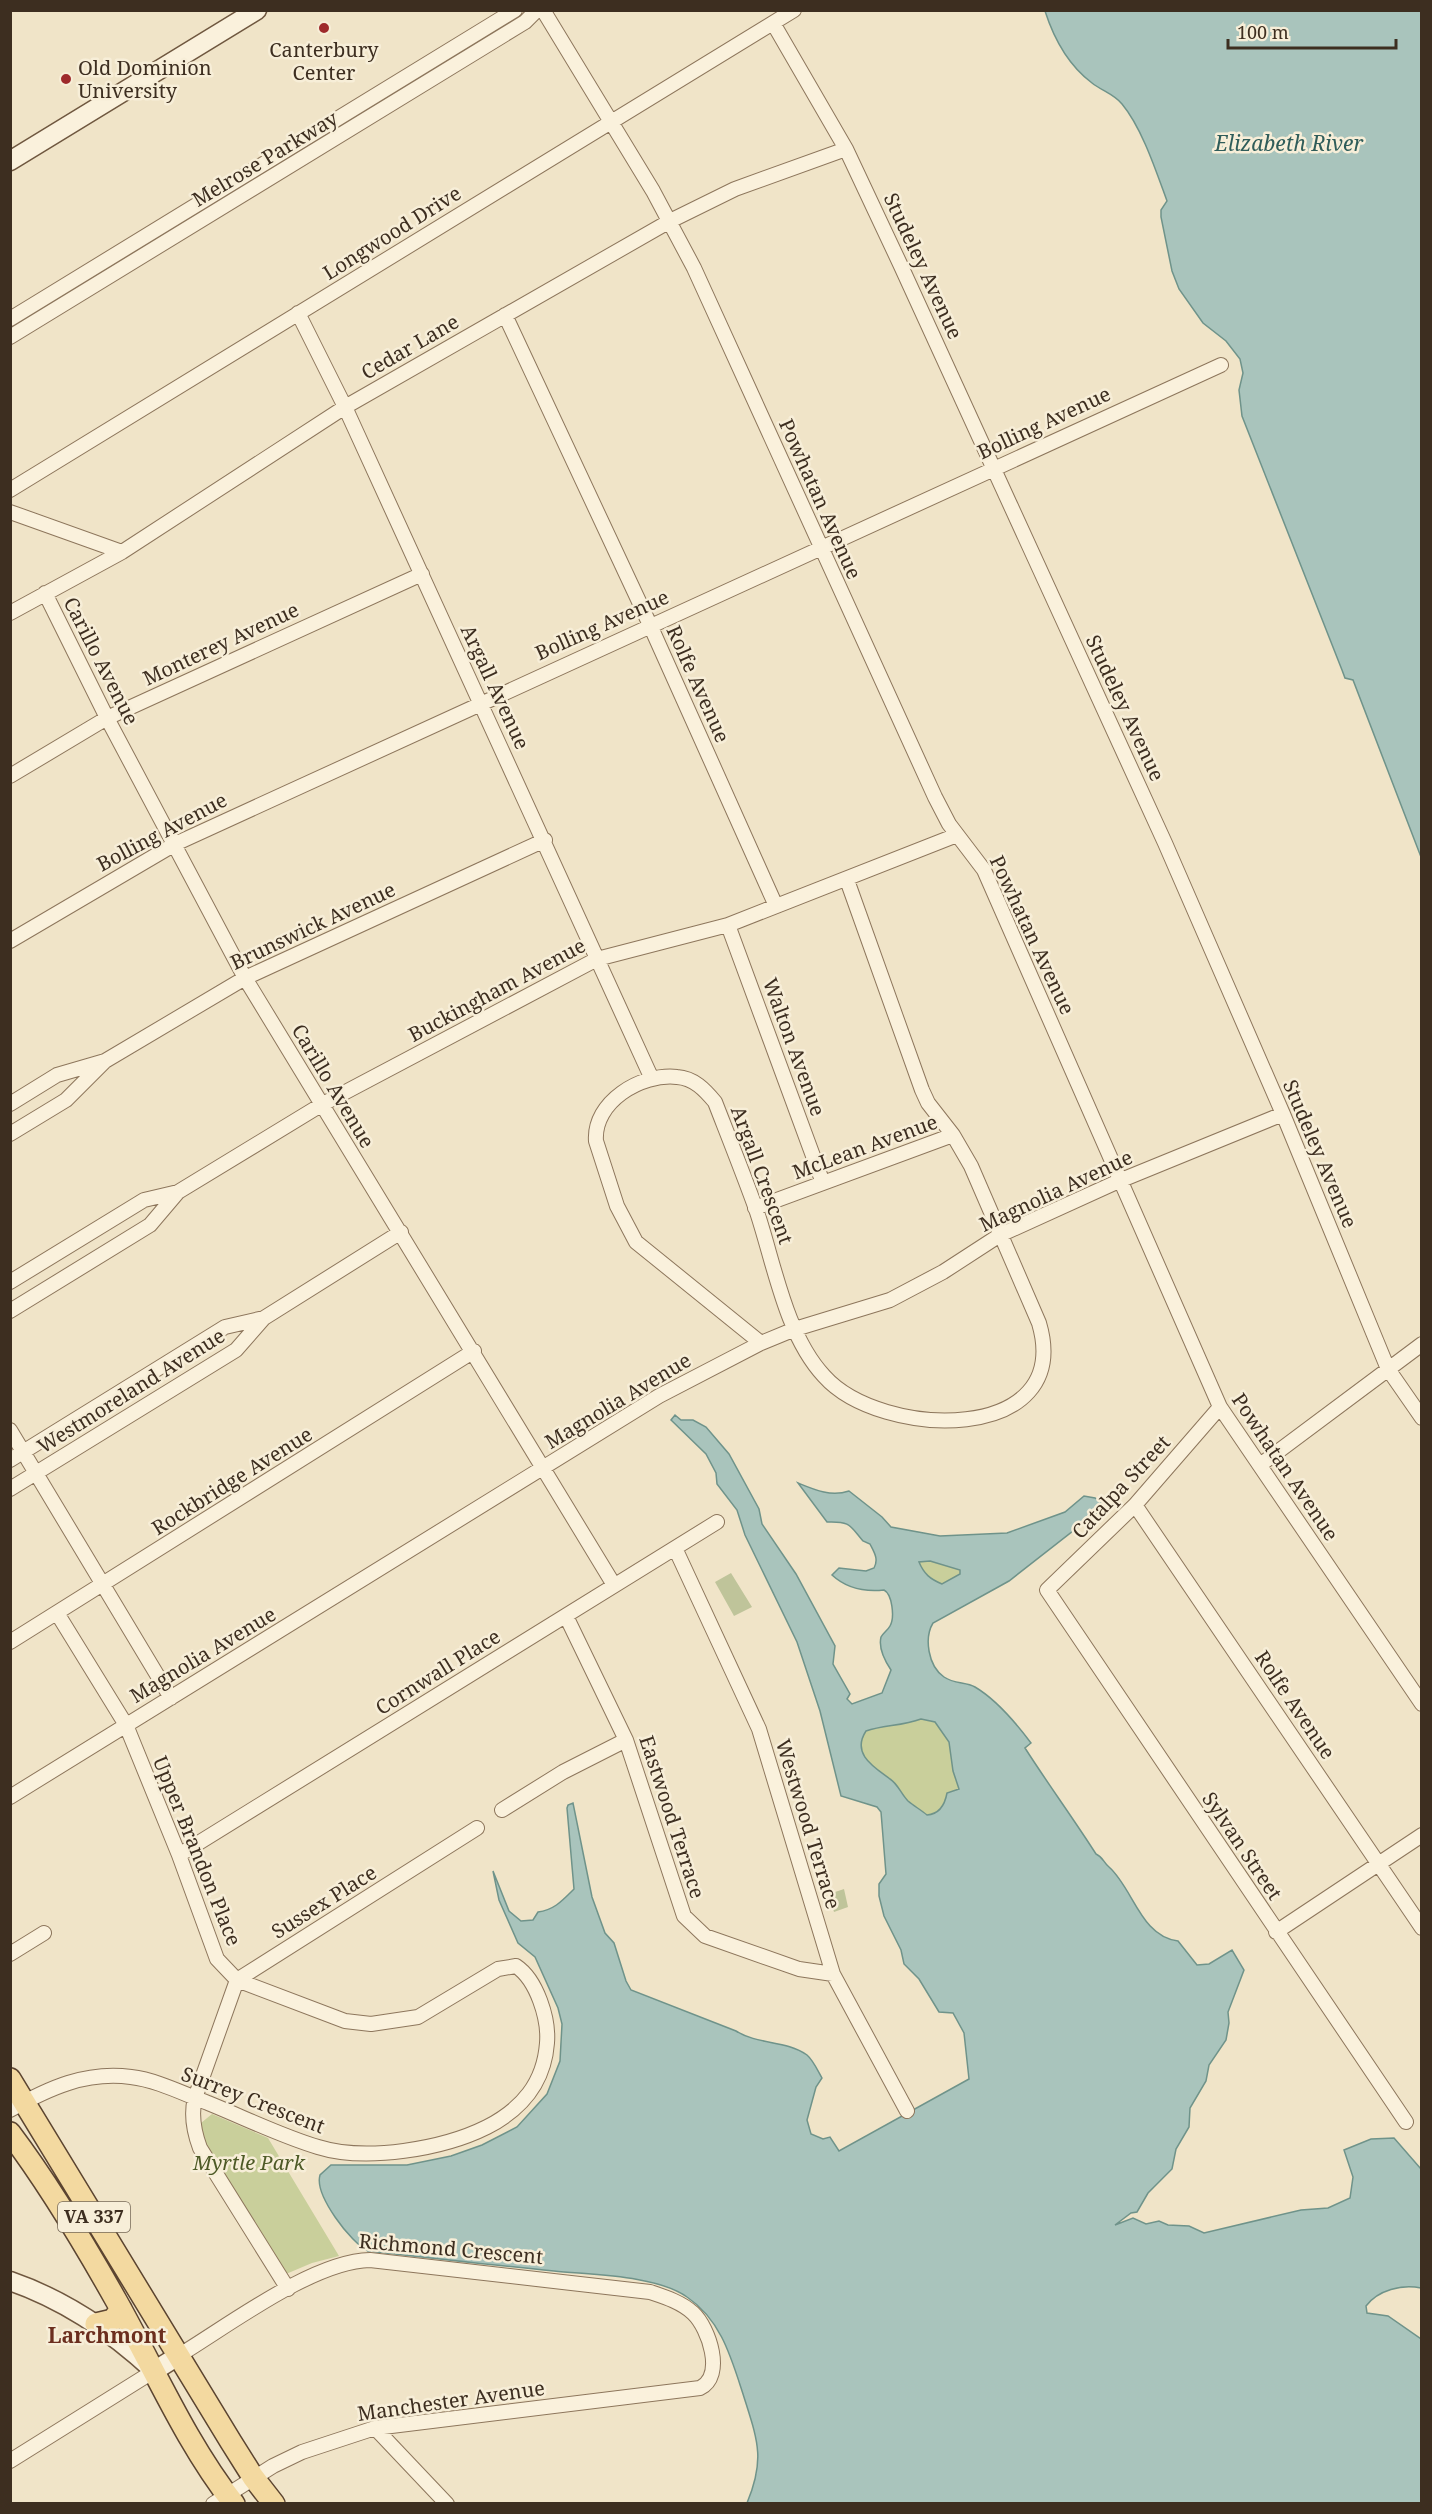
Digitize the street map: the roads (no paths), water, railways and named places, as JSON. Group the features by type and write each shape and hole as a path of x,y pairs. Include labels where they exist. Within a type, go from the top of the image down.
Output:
{"main road":[{"name":"VA 337","path":"10,2079 17,2106 253,2477 274,2504"},
{"name":"VA 337","path":"10,2133 31,2160 121,2309 225,2501"},
{"path":"96,2324 113,2320 121,2309"}],"street":[{"path":"10,161 257,10"},
{"name":"Melrose Parkway","path":"10,319 515,10"},
{"name":"Melrose Parkway","path":"10,337 525,22 537,10"},
{"name":"Powhatan Avenue","path":"543,10 670,221 708,297 935,796 957,835 984,870 1220,1407 1422,1704"},
{"name":"Longwood Drive","path":"10,490 794,10"},
{"name":"Studeley Avenue","path":"773,23 846,149 994,467 1165,843 1283,1114 1388,1369 1422,1418"},
{"name":"Cedar Lane","path":"10,613 122,552 345,407 670,221 735,189 846,149"},
{"name":"Argall Avenue","path":"298,313 345,407 545,840 652,1079"},
{"name":"Rolfe Avenue","path":"505,315 650,625 776,906"},
{"name":"Bolling Avenue","path":"10,941 175,844 1221,365"},
{"path":"10,512 122,552"},
{"name":"Monterey Avenue","path":"10,776 107,718 422,574"},
{"name":"Carillo Avenue","path":"45,593 107,718 245,978 615,1585"},
{"name":"Buckingham Avenue","path":"10,1282 144,1200 178,1192 321,1105 597,959 728,925 957,835"},
{"name":"Brunswick Avenue","path":"10,1134 66,1100 105,1061 245,978 545,840"},
{"path":"846,880 922,1090 971,1166 1000,1235"},
{"name":"Walton Avenue","path":"728,925 823,1183"},
{"name":"Brunswick Avenue","path":"10,1104 57,1075 105,1061"},
{"name":"Argall Crescent","path":"652,1079 678,1076 704,1088 715,1102 755,1208 795,1329 807,1355 825,1378 844,1393 880,1412 935,1422 959,1421 1002,1410 1025,1394 1034,1384 1040,1374 1044,1352 1039,1323 1000,1235"},
{"path":"652,1079 620,1094 597,1121 596,1142 617,1206 636,1242 761,1343"},
{"name":"Magnolia Avenue","path":"10,1797 659,1396 761,1343 795,1329 890,1300 943,1272 1000,1235 1119,1181 1283,1114"},
{"name":"McLean Avenue","path":"755,1208 953,1135"},
{"name":"Buckingham Avenue","path":"10,1311 150,1225 178,1192"},
{"name":"Westmoreland Avenue","path":"10,1489 236,1350 264,1318 401,1232"},
{"name":"Westmoreland Avenue","path":"10,1460 225,1327 264,1318"},
{"path":"1260,1466 1422,1344"},
{"name":"Rockbridge Avenue","path":"10,1641 104,1585 474,1351"},
{"name":"Catalpa Street","path":"1047,1590 1136,1505 1220,1407"},
{"path":"10,1430 171,1698"},
{"name":"Rolfe Avenue","path":"1136,1505 1422,1928"},
{"name":"Cornwall Place","path":"179,1855 717,1522"},
{"name":"Westwood Terrace","path":"675,1548 759,1729 833,1974 907,2111"},
{"name":"Sylvan Street","path":"1047,1590 1406,2122"},
{"name":"Upper Brandon Place","path":"57,1613 126,1725 179,1855 217,1959 237,1980 345,2021 371,2024 418,2016 507,1966 516,1966 528,1977"},
{"name":"Eastwood Terrace","path":"566,1616 626,1740 684,1916 705,1936 799,1969 833,1974"},
{"path":"502,1810 563,1772 626,1740"},
{"name":"Sussex Place","path":"237,1980 477,1828"},
{"path":"1276,1932 1422,1835"},
{"path":"10,1954 44,1933"},
{"name":"Surrey Crescent","path":"17,2106 62,2084 104,2076 132,2077 195,2098 320,2148 377,2153 403,2151 457,2139 481,2130 516,2110 539,2079 546,2060 548,2037 545,2017 528,1977"},
{"path":"237,1980 195,2098 194,2120 200,2148 288,2289"},
{"name":"Richmond Crescent","path":"154,2371 288,2289 335,2266 355,2260 370,2260 650,2292 686,2307 699,2321 712,2356 713,2375 709,2382"},
{"path":"10,2281 67,2306 96,2324 129,2347 154,2371 10,2461"},
{"name":"Manchester Avenue","path":"225,2501 253,2477 302,2452 375,2428 680,2391 700,2388 709,2382"},
{"path":"375,2428 447,2504"},
{"path":"10,2446 24,2452"}],"water":[{"name":"Elizabeth River","path":"1045,11 1421,11 1421,857 1353,680 1345,678 1242,416 1239,390 1243,373 1240,359 1226,341 1203,323 1179,289 1172,271 1161,217 1161,210 1167,201 1148,150 1136,125 1122,104 1083,76 1069,60 1057,41"},
{"path":"675,1415 681,1420 693,1420 706,1427 729,1454 759,1509 762,1524 796,1574 835,1646 833,1664 850,1694 847,1699 852,1704 882,1693 891,1670 886,1663 880,1641 892,1622 891,1601 884,1590 856,1588 832,1575 839,1568 866,1571 874,1568 876,1559 874,1553 870,1544 863,1541 846,1524 827,1522 798,1483 829,1493 849,1491 891,1527 940,1536 1007,1533 1065,1512 1084,1496 1095,1498 1109,1508 1107,1513 1096,1513 1009,1581 933,1623 928,1644 931,1659 944,1677 971,1685 983,1692 1019,1728 1031,1743 1025,1748 1043,1775 1096,1854 1117,1876 1155,1931 1165,1938 1178,1941 1197,1965 1209,1964 1232,1950 1244,1970 1228,2012 1226,2040 1209,2065 1206,2081 1190,2108 1189,2127 1176,2149 1172,2169 1148,2193 1137,2212 1131,2213 1115,2225 1133,2218 1146,2224 1159,2221 1168,2225 1189,2226 1204,2233 1301,2210 1328,2208 1350,2198 1353,2177 1344,2150 1371,2139 1394,2138 1421,2169 1421,2288 1406,2287 1384,2292 1366,2306 1367,2313 1388,2316 1421,2339 1421,2503 747,2503 758,2461 752,2424 734,2366 723,2340 699,2306 687,2297 658,2284 623,2277 368,2251 352,2239 335,2218 320,2184 320,2175 331,2165 407,2165 451,2156 482,2145 517,2127 547,2094 560,2061 562,2024 558,2008 535,1957 518,1943 499,1900 493,1871 509,1911 521,1921 533,1920 538,1912 549,1909 562,1901 574,1889 567,1808 573,1803 592,1897 605,1933 614,1943 631,1990 753,2039 790,2047 807,2055 822,2078 816,2087 807,2120 811,2134 823,2139 830,2137 839,2151 969,2079 964,2033 953,2013 939,2012 919,1979 904,1964 901,1950 884,1916 879,1896 879,1884 886,1874 881,1812 877,1807 841,1796 820,1711 797,1642 745,1535 737,1510 717,1484 716,1473 706,1454 671,1420","holes":["930,1561 960,1570 960,1574 942,1584 928,1576 919,1562","921,1719 935,1722 949,1742 953,1771 959,1789 947,1793 941,1808 927,1815 908,1801 893,1781 871,1765 861,1747 866,1731"]}],"place":[{"name":"Canterbury Center","path":"324,28"},
{"name":"Old Dominion University","path":"66,79"}],"district":[{"name":"Larchmont","path":"107,2336"}],"park label":[{"name":"Myrtle Park","path":"249,2163"}]}
